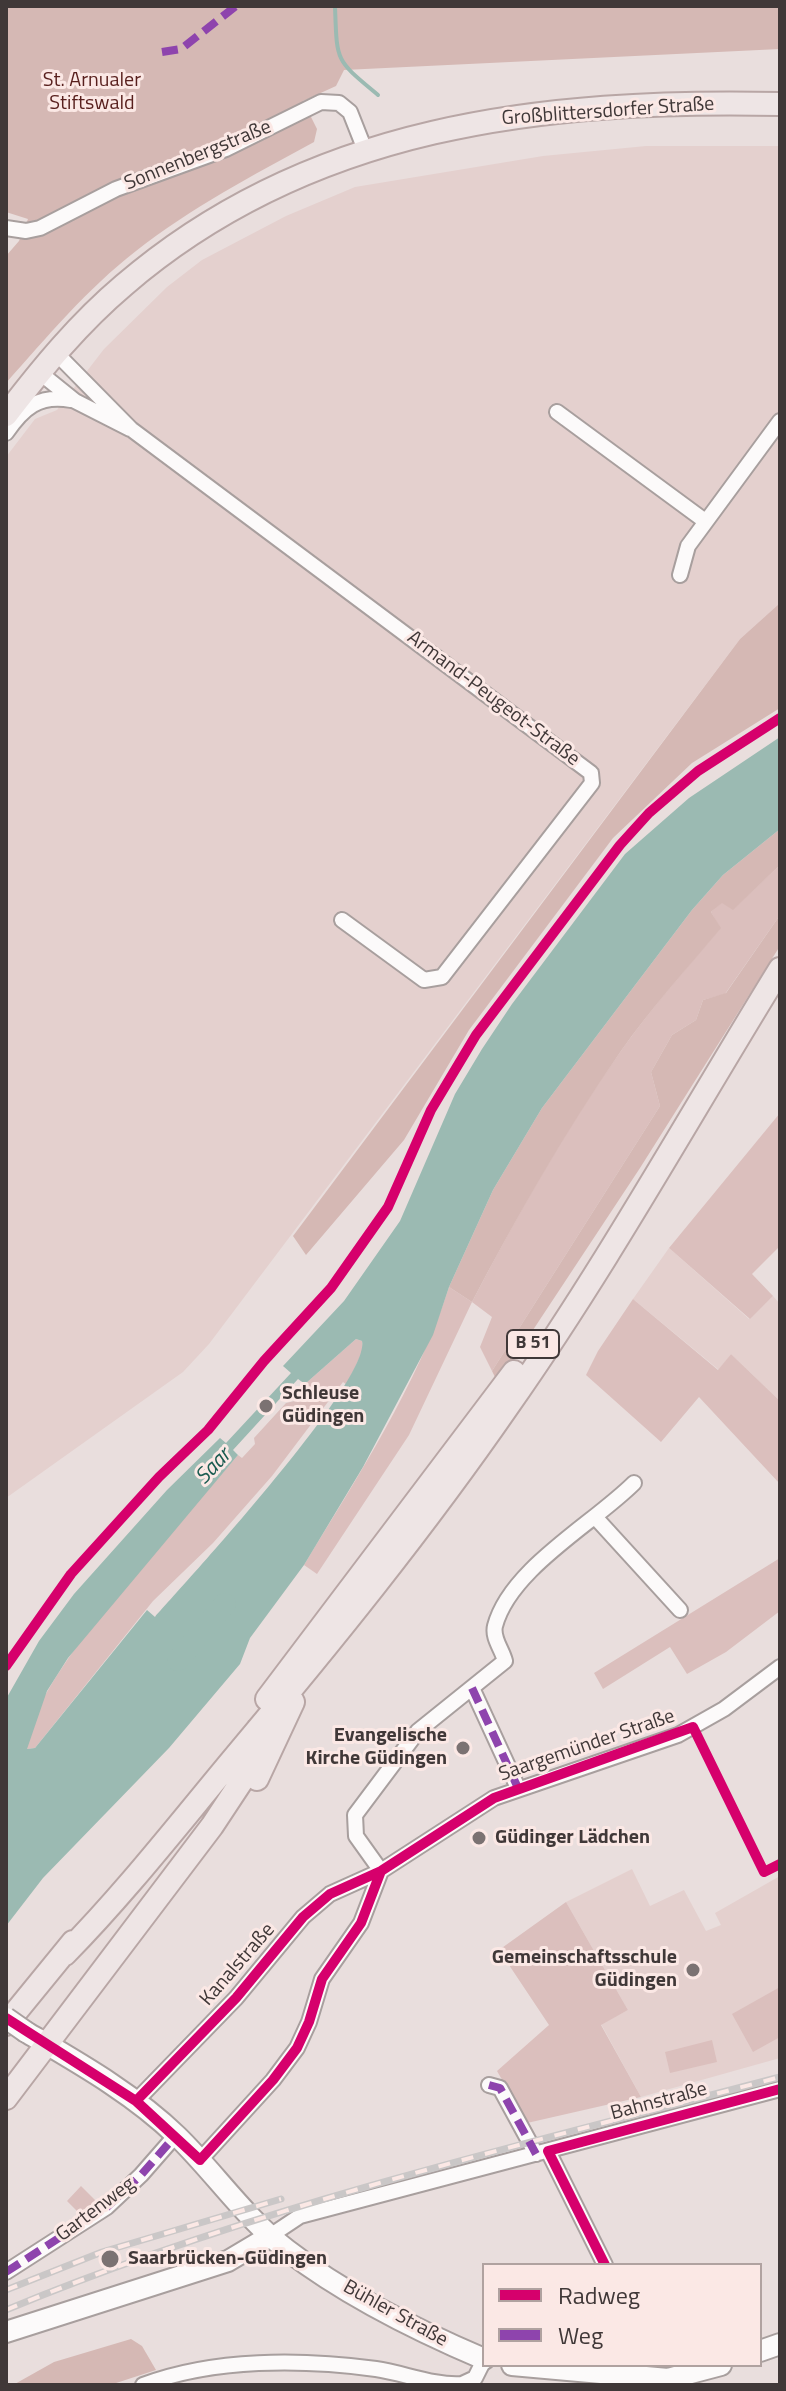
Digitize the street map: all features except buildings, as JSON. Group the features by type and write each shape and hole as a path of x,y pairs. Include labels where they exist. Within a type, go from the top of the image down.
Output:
{"main road":[{"name":"Großblittersdorfer Straße","path":"6,415 39,372 116,291 188,236 289,179 365,150 428,132 536,114 635,106 780,104"},
{"name":"B 51","path":"65,1954 104,1915 314,1666 508,1406 644,1198 680,1132 780,969"},
{"name":"B 51","path":"13,2025 65,1954 281,1682 501,1390 666,1145 680,1132"},
{"path":"212,1826 251,1788 264,1768 282,1720 314,1666"},
{"path":"6,2098 212,1826 247,1773 255,1756 259,1720 281,1682"},
{"name":"Bühler Straße","path":"13,2025 136,2101 176,2135 270,2236 309,2266 395,2316 482,2358"},
{"path":"6,2332 228,2261 270,2236"},
{"path":"533,2367 688,2381 717,2367"}],"street":[{"name":"Sonnenbergstraße","path":"6,228 26,231 40,228 116,189 226,149 321,102 339,103 350,112 365,150"},
{"name":"Armand-Peugeot-Straße","path":"56,353 131,429 591,773 589,787 442,977 424,980 342,920"},
{"name":"Armand-Peugeot-Straße","path":"39,372 75,401 131,429"},
{"name":"Armand-Peugeot-Straße","path":"6,433 23,409 33,403 58,398 75,401"},
{"path":"557,412 705,521"},
{"path":"680,575 688,546 780,421"},
{"path":"200,2160 292,2056 309,2022 322,1979 361,1923 381,1871 356,1836 355,1815 418,1731 505,1661 495,1638 495,1627 523,1578 634,1483"},
{"path":"596,1518 680,1610"},
{"name":"Saargemünder Straße","path":"381,1871 471,1811 518,1788 678,1735 724,1709 780,1667"},
{"path":"472,1688 518,1788"},
{"name":"Kanalstraße","path":"136,2101 236,1998 310,1909 344,1886 381,1871"},
{"path":"489,2085 500,2088 542,2152 604,2263"},
{"name":"Bahnstraße","path":"270,2236 300,2216 780,2089"},
{"name":"Gartenweg","path":"6,2272 107,2207 141,2175 176,2135"},
{"path":"143,2385 210,2369 310,2363 380,2370 462,2384 475,2378 482,2363"}],"shaded area":[{"path":"646,146 780,146 780,603 740,639 209,1344 183,1372 6,1498 6,457 35,419 57,410 104,349 167,287 202,260 286,216 355,187 543,156"},
{"path":"780,865 780,915 725,994 703,1000 696,1020 672,1035 651,1072 660,1106 492,1371 480,1347 492,1317 472,1302 543,1172 602,1078 646,1017 720,928 711,912 722,902 733,909"},
{"path":"780,1113 780,1246 752,1274 773,1296 750,1319 669,1248"},
{"path":"669,1248 749,1319 773,1296 780,1304 780,1401 731,1354 719,1370 633,1299"},
{"path":"449,1287 472,1302 409,1435 317,1574 304,1565 403,1395 436,1324"},
{"path":"633,1299 718,1370 731,1354 780,1401 780,1484 699,1397 661,1442 586,1375 598,1351"},
{"path":"356,1339 362,1341 363,1350 347,1385 343,1382 272,1476 213,1543 153,1601 35,1748 27,1749 33,1720 52,1683 114,1598 238,1455 242,1458 255,1444 254,1438 286,1403 316,1396 305,1384"},
{"path":"780,1558 780,1611 726,1652 687,1674 670,1647 603,1689 594,1673"},
{"name":"Gemeinschaftsschule Güdingen","path":"632,1869 650,1906 684,1890 706,1931 721,1925 715,1913 780,1876 780,2058 641,2097 601,2024 628,2010 566,1902"},
{"path":"566,1902 628,2010 601,2025 641,2097 527,2123 497,2071 549,2025 499,1950"},
{"path":"780,1987 780,2037 753,2052 732,2014"},
{"path":"712,2040 717,2062 670,2073 665,2052"},
{"path":"81,2186 101,2206 82,2216 67,2201"}],"green space":[{"name":"St. Arnualer Stiftswald","path":"6,6 780,6 780,49 344,70 336,86 303,101 317,129 314,142 200,206 136,251 84,297 6,383 6,256 19,241 28,219 6,212"},
{"path":"780,603 780,708 692,763 613,838 469,1030 404,1140 306,1255 293,1236 740,639"},
{"path":"780,829 780,865 733,910 722,903 711,912 721,928 644,1019 580,1112 472,1302 449,1287 493,1190 542,1108 692,910 723,875"},
{"path":"780,915 780,946 640,1168 498,1383 492,1371 660,1106 651,1072 672,1035 696,1020 703,1000 726,993"},
{"path":"131,2339 142,2346 156,2370 110,2385 13,2385 54,2362"}],"water":[{"name":"Saar","path":"780,737 780,829 723,875 692,910 542,1108 493,1190 449,1287 433,1335 363,1467 304,1565 250,1638 240,1664 169,1748 43,1878 6,1926 6,1699 39,1641 74,1594 167,1490 220,1438 226,1443 291,1373 283,1366 344,1301 400,1221 455,1094 512,1004 625,854 689,798","holes":["356,1339 362,1341 357,1362 338,1395 275,1479 155,1617 147,1610 35,1748 27,1749 47,1691 68,1658 238,1455 233,1450 298,1379 305,1384"]}],"waterway":[{"path":"335,6 341,58 353,74 378,95"},
{"path":"178,1660 225,1604"}],"railway":[{"path":"6,2310 196,2239 292,2209 389,2180 780,2077"},
{"path":"6,2290 102,2252 281,2199"}],"marked path":[{"path":"162,52 181,49 236,6"},
{"path":"472,1688 518,1788"},
{"path":"489,2085 500,2088 536,2154"},
{"path":"6,2272 107,2207 141,2175 176,2135"}],"cycle path":[{"path":"6,1666 71,1574 159,1477 208,1430 264,1361 331,1288 388,1207 431,1110 476,1035 620,845 649,813 698,771 780,718"},
{"path":"136,2101 236,1998 303,1917 330,1894 381,1871 494,1798 693,1727 764,1872 780,1864"},
{"path":"6,2018 136,2101 200,2160 273,2080 297,2048 309,2022 322,1979 361,1923 381,1871"},
{"path":"604,2263 548,2151 780,2089"}],"place":[{"name":"Schleuse Güdingen","path":"266,1406"},
{"name":"Evangelische Kirche Güdingen","path":"463,1748"},
{"name":"Güdinger Lädchen","path":"479,1838"},
{"name":"Gemeinschaftsschule Güdingen","path":"693,1970"},
{"name":"Saarbrücken-Güdingen","path":"110,2259"}]}
